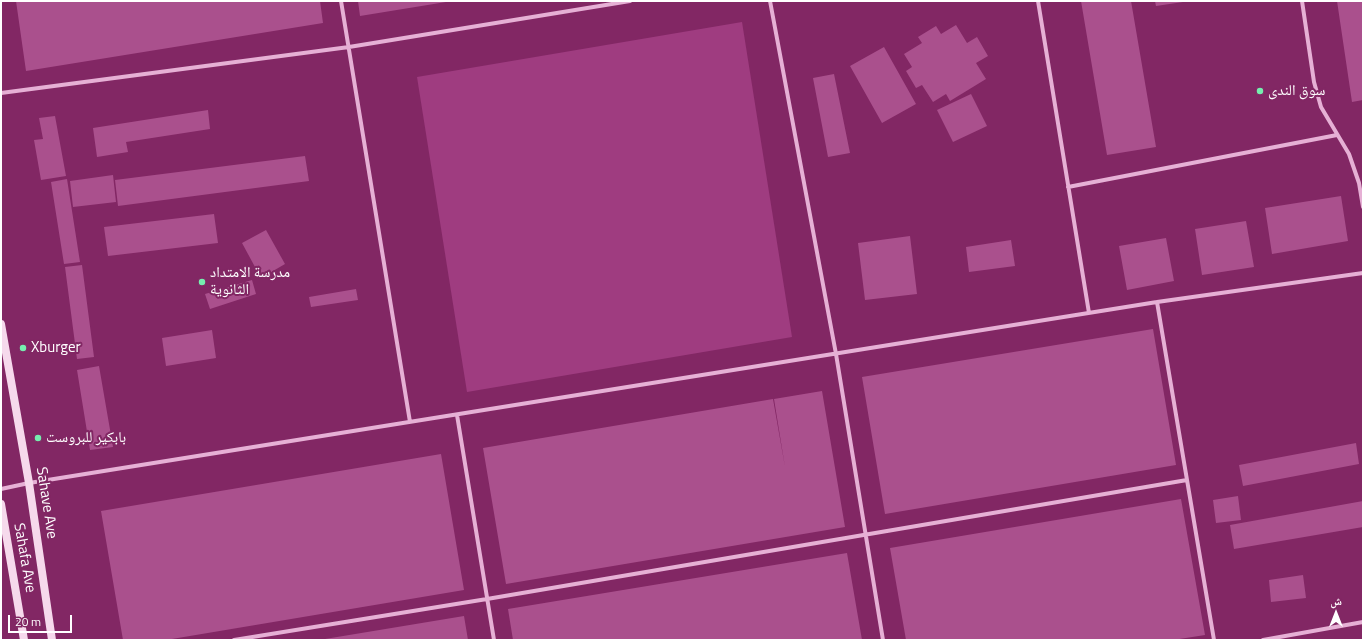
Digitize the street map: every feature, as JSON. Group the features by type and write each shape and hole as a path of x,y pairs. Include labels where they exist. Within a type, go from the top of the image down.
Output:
{"main road":[{"name":"Sahave Ave","path":"1,324 29,483 52,640"},
{"name":"Sahafa Ave","path":"1,504 24,640"}],"street":[{"path":"342,1 410,422"},
{"path":"1,94 349,46 630,1"},
{"path":"770,1 836,354 883,640"},
{"path":"1038,1 1089,313"},
{"path":"1302,1 1314,82 1321,107 1349,154 1360,182 1363,207"},
{"path":"1068,187 1337,135"},
{"path":"1,489 29,483 1157,302 1363,273"},
{"path":"1157,302 1214,640"},
{"path":"457,415 494,640"},
{"path":"234,640 487,599 1187,480"},
{"path":"1263,640 1363,622"}],"shaded area":[{"path":"742,22 792,337 467,392 417,77"}],"building":[{"path":"16,1 320,1 323,23 26,71"},
{"path":"358,1 446,1 446,2 360,16"},
{"path":"1081,1 1131,1 1156,147 1107,155"},
{"path":"1155,1 1183,1 1183,2 1156,6"},
{"path":"1337,1 1363,1 1363,100 1352,102"},
{"path":"956,25 967,43 977,37 988,56 976,63 986,79 950,101 946,94 933,102 922,85 916,88 906,71 912,67 904,54 922,43 918,37 936,26 941,34"},
{"path":"884,47 916,104 882,123 850,66"},
{"path":"834,74 850,153 828,157 813,78"},
{"path":"971,94 987,126 953,142 937,110"},
{"path":"208,110 210,129 126,142 128,152 97,157 93,128"},
{"path":"55,116 66,176 41,180 34,140 43,139 39,118"},
{"path":"305,156 309,181 118,206 115,180"},
{"path":"113,175 116,202 73,207 70,181"},
{"path":"67,179 80,262 64,264 51,182"},
{"path":"1341,196 1348,241 1272,254 1265,208"},
{"path":"214,214 218,243 108,256 104,227"},
{"path":"1246,221 1254,267 1202,275 1195,229"},
{"path":"266,230 285,264 261,278 242,243"},
{"path":"910,236 917,294 865,300 858,243"},
{"path":"1166,238 1174,281 1127,290 1119,246"},
{"path":"1011,240 1015,266 969,272 966,247"},
{"path":"82,265 94,357 77,359 65,267"},
{"path":"252,280 256,294 210,309 205,294"},
{"path":"356,289 358,300 311,307 309,297"},
{"path":"1153,329 1176,465 885,514 862,377"},
{"path":"212,330 216,358 166,366 162,338"},
{"path":"99,366 113,447 90,450 77,370"},
{"path":"822,391 845,527 506,584 483,448 773,399 785,467 774,399"},
{"path":"1356,443 1359,464 1243,486 1239,465"},
{"path":"441,454 464,590 166,640 123,640 101,511"},
{"path":"1238,496 1241,520 1216,523 1213,500"},
{"path":"1181,499 1205,635 1173,640 906,640 890,548"},
{"path":"1363,501 1363,527 1234,549 1230,525"},
{"path":"847,553 862,640 513,640 508,609"},
{"path":"1303,575 1306,598 1271,602 1269,580"},
{"path":"464,616 468,640 325,640 325,639"}],"place":[{"name":"سوق الندى","path":"1260,91"},
{"name":"مدرسة الامتداد الثانوية","path":"202,282"},
{"name":"Xburger","path":"23,348"},
{"name":"بابكير للبروست","path":"38,438"}]}
